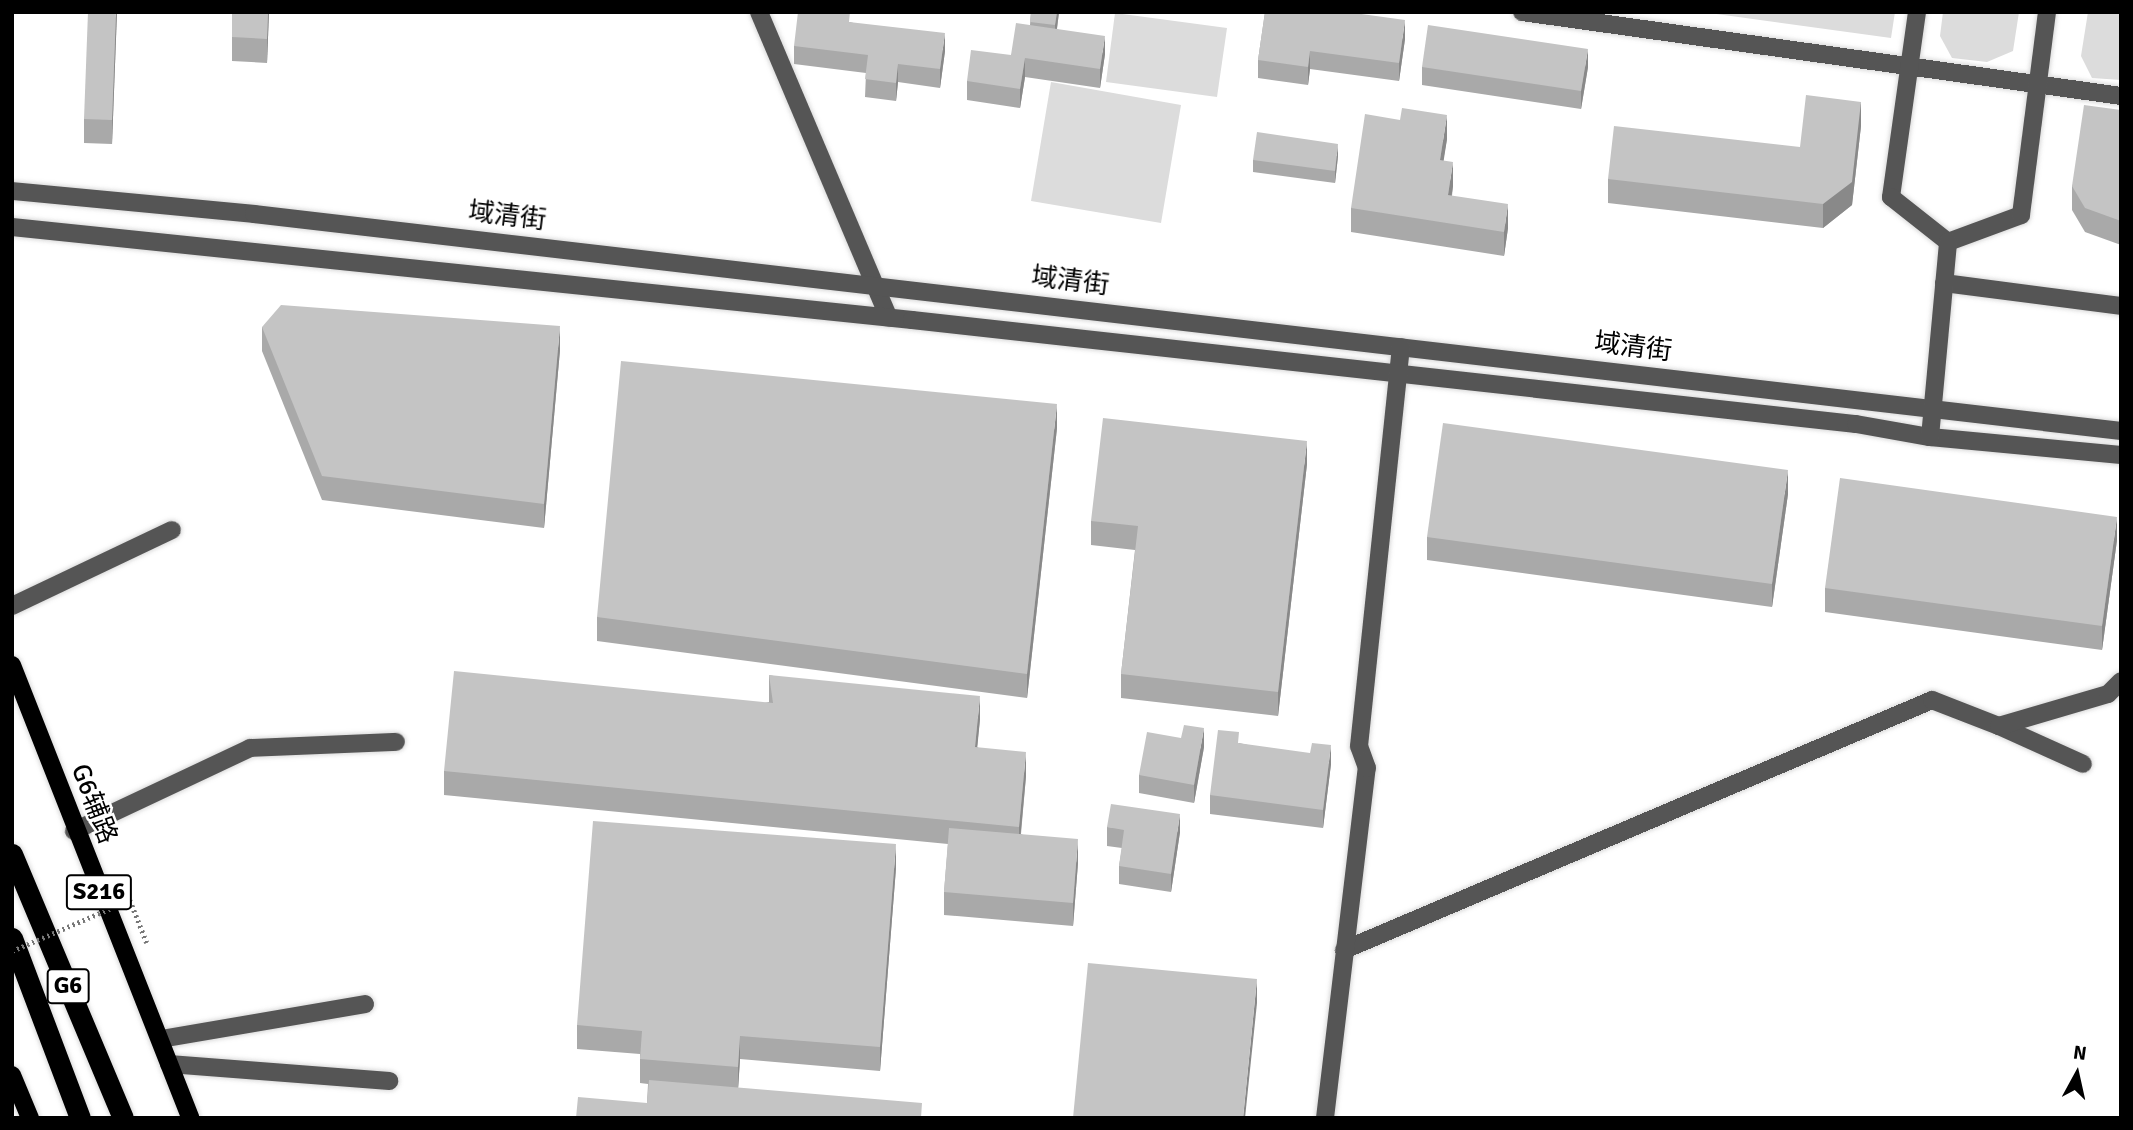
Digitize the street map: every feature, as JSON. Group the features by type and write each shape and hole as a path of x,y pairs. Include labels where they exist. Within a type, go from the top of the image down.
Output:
{"highway":[{"name":"G6","path":"12,854 123,1118"},
{"name":"G6","path":"12,938 80,1118"}],"main road":[{"name":"G6辅路","path":"12,665 74,831 190,1118"},
{"path":"12,1075 30,1118"}],"street":[{"path":"760,12 889,318"},
{"path":"1522,12 2121,96"},
{"path":"1917,12 1891,197 1948,242"},
{"path":"1948,242 2021,215 2047,12"},
{"name":"域清街","path":"12,191 254,214 2121,431"},
{"name":"域清街","path":"12,227 889,318 1856,424 1930,437 2121,454"},
{"path":"1930,437 1948,242"},
{"path":"1944,283 2121,306"},
{"path":"1325,1118 1367,768 1359,746 1401,347"},
{"path":"12,606 172,530"},
{"path":"1999,726 2108,694 2121,681"},
{"path":"1344,950 1932,701 1999,726 2083,764"},
{"path":"74,831 250,747 396,742"},
{"path":"160,1039 365,1004"},
{"path":"169,1064 389,1081"}],"path":[{"path":"12,951 130,900 147,943"}],"shaded area":[{"path":"1702,12 1895,12 1891,38"},
{"path":"1943,12 2019,12 2013,51 1987,62 1952,58 1940,36"},
{"path":"2088,12 2121,12 2121,80 2092,78 2081,56"},
{"path":"1115,13 1227,28 1217,97 1106,82"},
{"path":"1051,82 1181,105 1161,223 1031,201"}],"building":[{"path":"88,12 116,12 112,120 84,119"},
{"path":"232,12 268,12 267,39 232,37"},
{"path":"798,12 850,12 849,22 945,33 940,69 898,64 896,83 865,79 868,55 794,46"},
{"path":"1031,12 1057,12 1055,25 1030,22"},
{"path":"1265,12 1347,12 1405,20 1399,63 1310,51 1308,67 1258,60"},
{"path":"1016,23 1105,36 1100,69 1025,58 1020,89 967,81 971,50 1011,55"},
{"path":"1428,25 1588,49 1581,91 1422,67"},
{"path":"1806,95 1861,102 1852,182 1823,204 1608,179 1614,126 1800,147"},
{"path":"2084,105 2121,110 2121,221 2085,208 2072,186"},
{"path":"1402,108 1447,115 1440,160 1453,162 1448,195 1508,204 1504,232 1351,208 1365,114 1400,120"},
{"path":"1257,132 1338,144 1335,171 1253,160"},
{"path":"281,305 560,326 544,504 322,476 262,327"},
{"path":"621,361 1057,404 1027,674 597,617"},
{"path":"1103,418 1307,441 1278,692 1121,674 1138,526 1091,521"},
{"path":"1443,423 1788,470 1772,584 1427,537"},
{"path":"1840,478 2117,517 2102,626 1825,588"},
{"path":"454,671 773,703 769,675 980,696 975,747 1026,752 1019,827 444,771"},
{"path":"1184,725 1204,728 1194,785 1139,775 1147,732 1181,738"},
{"path":"1218,730 1239,732 1238,743 1310,753 1312,743 1331,745 1323,810 1210,795"},
{"path":"1111,804 1180,814 1171,874 1119,866 1124,830 1107,827"},
{"path":"593,821 896,844 880,1047 740,1036 738,1067 640,1059 642,1031 577,1025"},
{"path":"949,828 1078,839 1073,903 944,892"},
{"path":"1088,963 1257,979 1243,1118 1073,1118"},
{"path":"649,1080 922,1103 921,1118 576,1118 578,1097 647,1103"}]}
